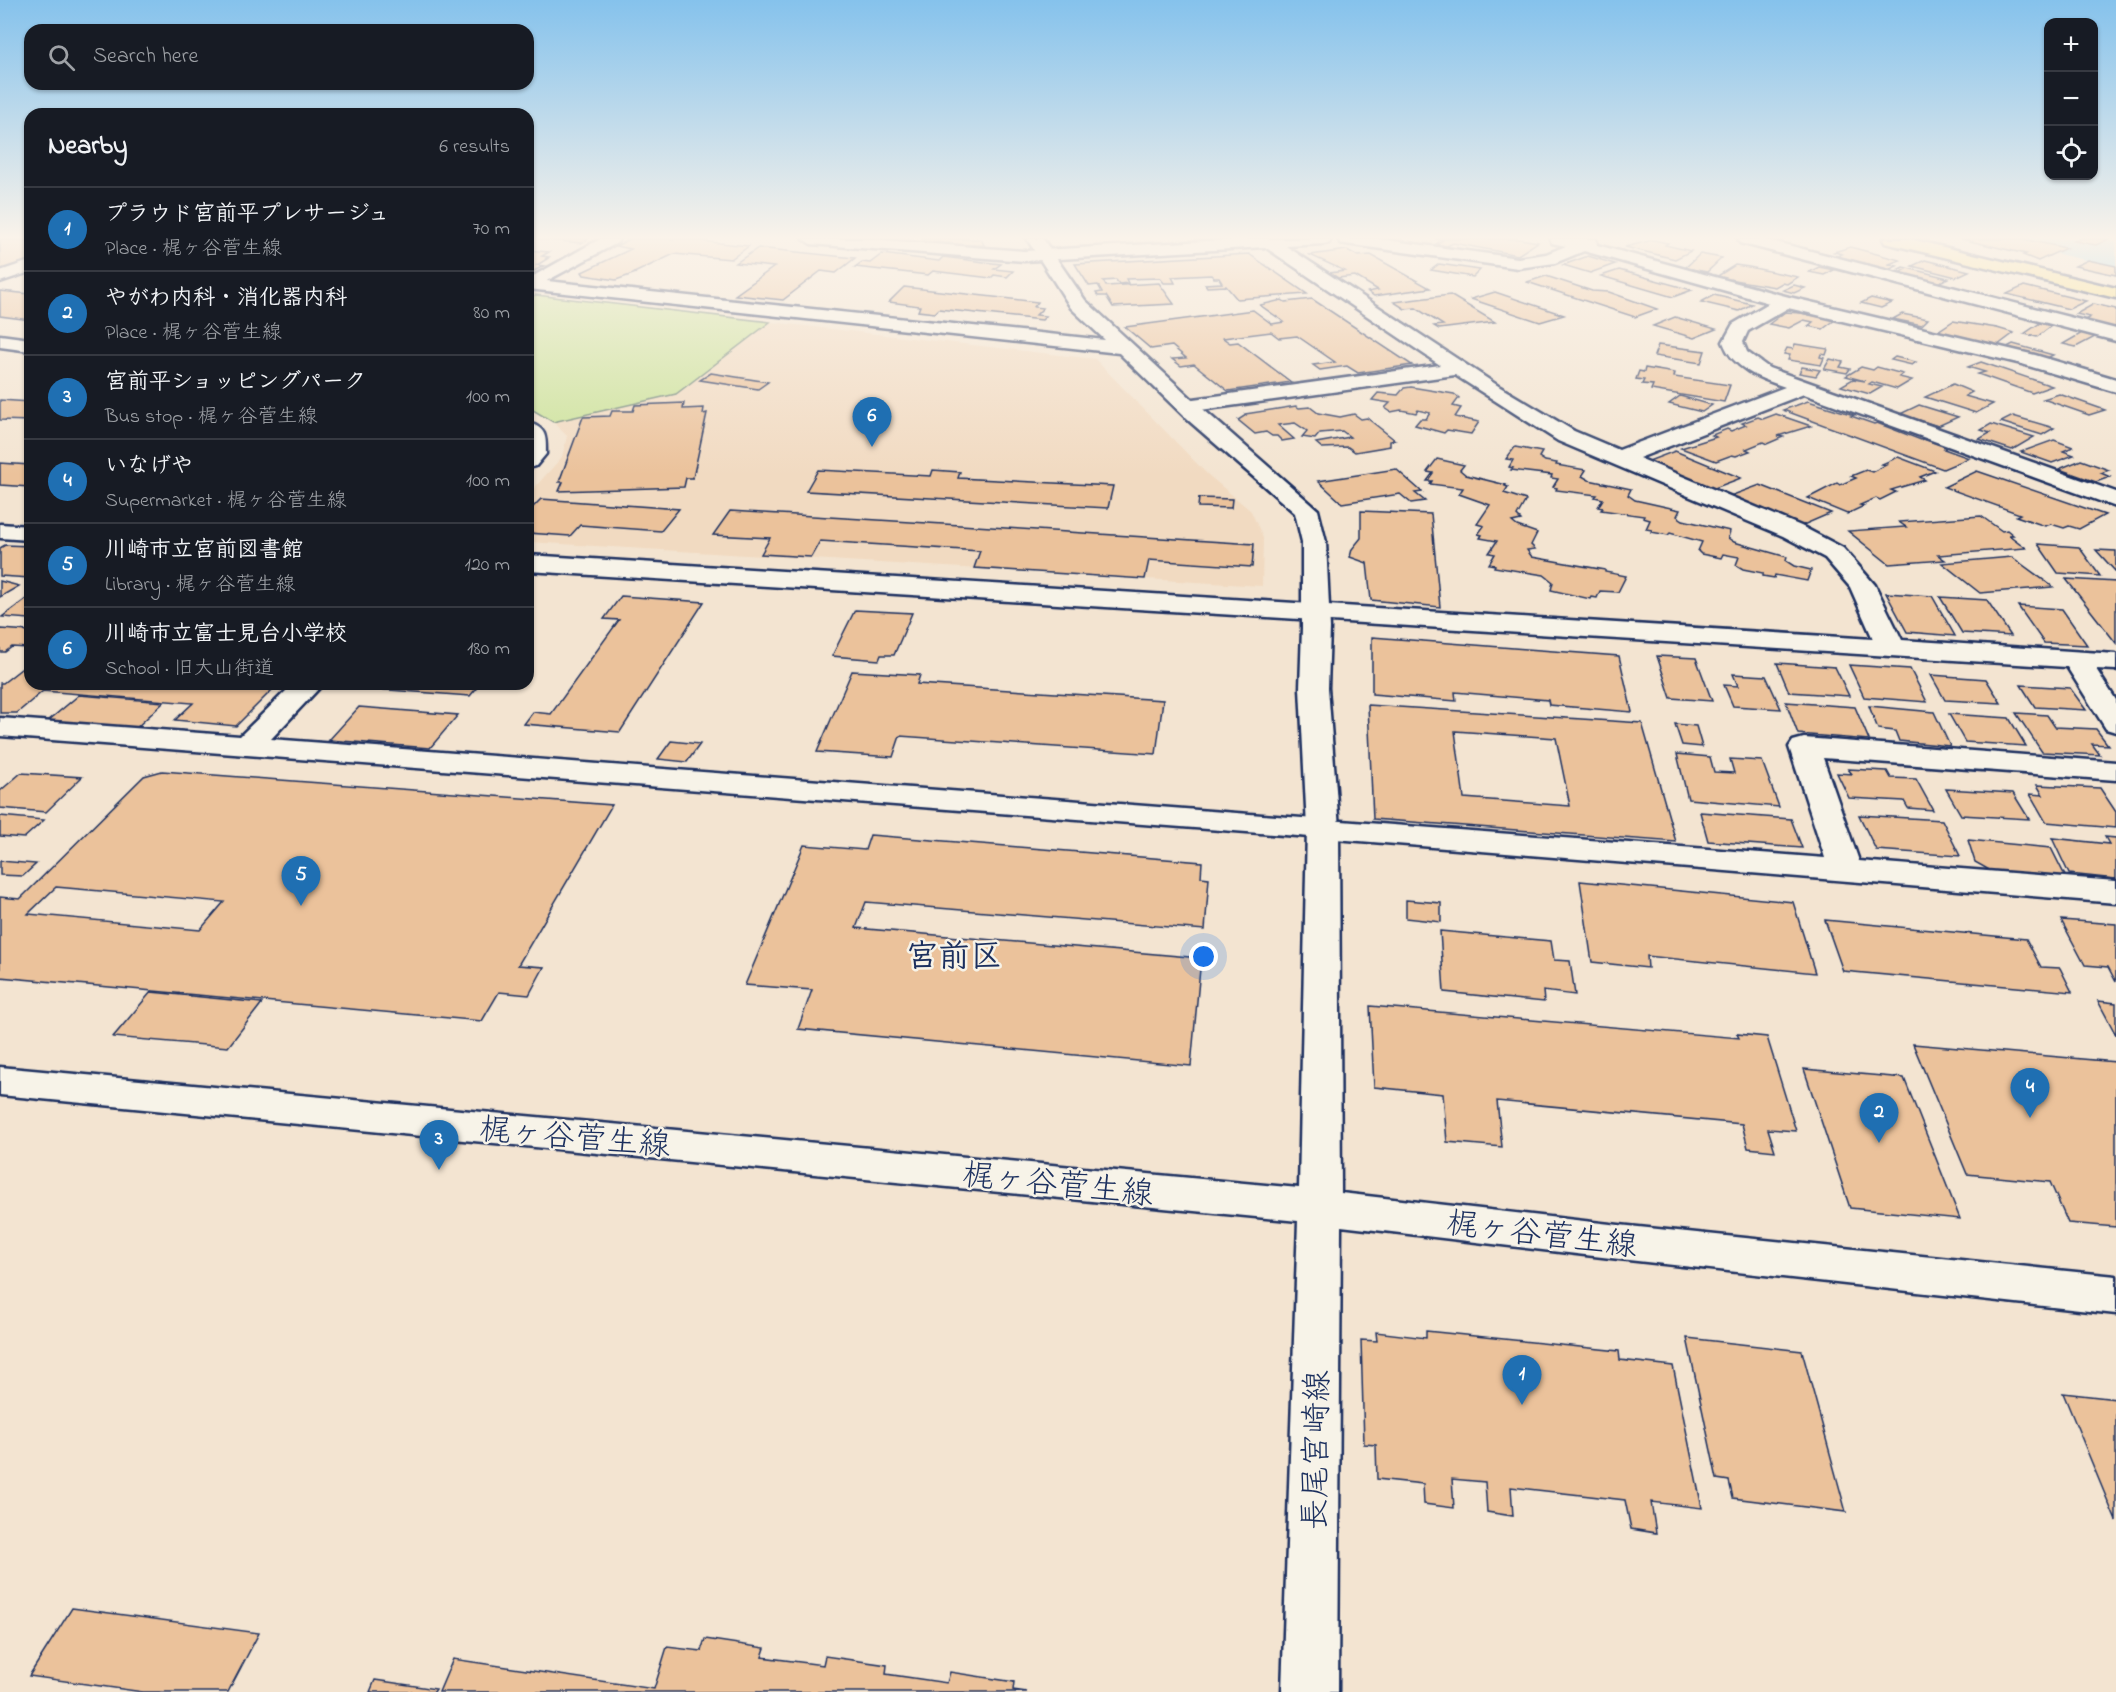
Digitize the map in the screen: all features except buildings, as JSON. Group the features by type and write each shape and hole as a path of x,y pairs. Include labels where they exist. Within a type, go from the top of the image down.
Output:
{"street":[{"path":"840,318 1123,348"},
{"name":"長尾宮崎線","path":"1092,318 1186,406 1306,510 1314,542 1316,611 1314,688 1323,828 1321,1208 1317,1289 1311,1692"},
{"path":"1383,318 1566,436 1792,531 1834,553 1862,585 1891,647"},
{"path":"1757,318 1740,328 1733,342 1738,355 1754,366 1801,388 2037,470 2116,501"},
{"path":"1853,318 2028,359 2116,386"},
{"path":"2051,318 2116,335"},
{"path":"0,341 24,344"},
{"path":"1186,406 1458,368"},
{"path":"1619,458 1801,388"},
{"path":"534,433 534,455"},
{"path":"0,531 24,532"},
{"path":"534,563 2116,662"},
{"path":"2076,660 2116,723"},
{"path":"246,747 303,690"},
{"path":"0,727 1323,828 2116,892"},
{"path":"1845,869 1804,747 2116,771"},
{"name":"梶ヶ谷菅生線","path":"0,1081 1321,1208 2116,1295"}],"shaded area":[{"path":"770,322 1095,359 1207,474 1251,511 1263,538 1262,586 534,542 534,488 562,457 567,436 553,422 676,394"}],"green space":[{"path":"534,318 735,318 770,322 676,394 553,422 534,411"}],"place":[{"name":"川崎市立富士見台小学校","path":"872,447"},
{"name":"川崎市立宮前図書館","path":"301,906"},
{"name":"いなげや","path":"2030,1118"},
{"name":"やがわ内科・消化器内科","path":"1879,1143"},
{"name":"宮前平ショッピングパーク","path":"439,1170"},
{"name":"プラウド宮前平プレサージュ","path":"1522,1405"}],"district":[{"name":"宮前区","path":"954,955"}]}
